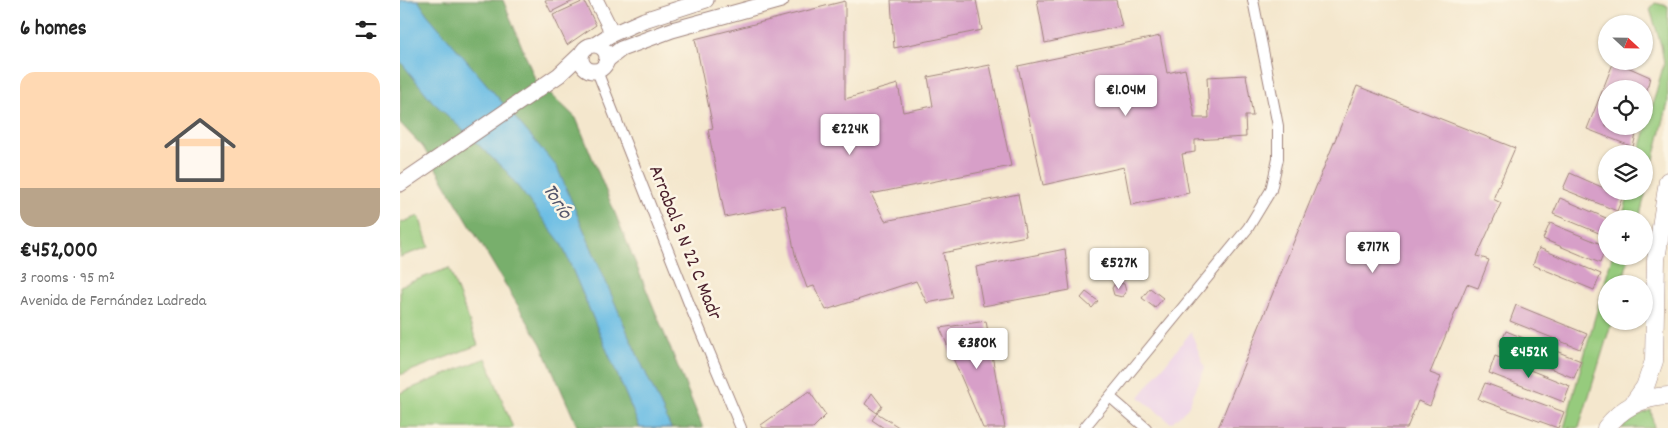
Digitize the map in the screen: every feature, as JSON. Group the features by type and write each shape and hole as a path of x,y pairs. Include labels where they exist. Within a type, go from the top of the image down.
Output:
{"highway":[{"path":"1633,404 1645,387 1654,361 1656,260 1668,181"},
{"path":"1606,428 1620,413 1633,404 1656,397 1668,396"}],"main road":[{"path":"400,184 559,75 580,55 584,48 644,20 706,0"},
{"path":"559,75 597,66 621,49 672,30 781,0"},
{"path":"596,44 606,52 597,66"},
{"path":"580,55 581,63 597,66"}],"street":[{"path":"596,0 609,26 610,35"},
{"path":"1084,428 1248,228 1271,190 1278,159 1278,126 1252,0"},
{"name":"Arrabal S N 22 C Madr","path":"597,66 690,306 742,428"},
{"path":"1110,397 1146,428"}],"shaded area":[{"path":"1191,332 1205,368 1187,409 1171,423 1139,397"}],"green space":[{"path":"400,0 503,0 535,79 576,118 703,428 578,428 541,344 423,147 400,123"},
{"path":"1655,3 1668,6 1668,103 1653,163 1653,145 1641,145 1644,135 1653,135 1653,103 1664,63 1661,45 1650,9"},
{"path":"1627,200 1644,200 1641,210 1624,210"},
{"path":"419,216 429,247 400,257 400,223"},
{"path":"1609,265 1627,265 1624,275 1607,275"},
{"path":"449,268 478,345 400,375 400,286"},
{"path":"1598,306 1598,330 1609,330 1579,428 1564,428"},
{"path":"486,358 513,428 400,428 400,393"},
{"path":"1651,410 1654,428 1621,428 1632,418"}],"water":[{"name":"Torío","path":"400,0 418,0 427,14 557,167 632,343 671,428 640,428 561,243 506,171 432,101 400,61"}],"building":[{"path":"545,0 575,0 551,12"},
{"path":"891,0 976,0 982,30 894,48"},
{"path":"1037,0 1116,0 1122,26 1045,43"},
{"path":"584,1 596,25 567,45 553,15"},
{"path":"845,1 845,99 898,84 903,112 933,106 928,77 990,65 1011,166 871,194 885,221 1018,194 1026,236 943,253 953,298 927,303 916,281 826,310 814,286 807,288 795,254 785,205 725,217 708,129 713,128 695,39"},
{"path":"1160,36 1167,73 1185,69 1194,118 1209,118 1207,77 1246,75 1253,116 1245,116 1246,137 1195,140 1195,152 1182,154 1189,193 1131,205 1124,167 1043,185 1018,66"},
{"path":"1610,70 1634,70 1650,77 1649,80 1606,80"},
{"path":"1357,86 1515,148 1493,199 1501,203 1477,256 1489,260 1478,288 1467,284 1430,373 1441,377 1430,406 1418,401 1407,428 1218,428"},
{"path":"1598,101 1598,133 1587,129"},
{"path":"1602,135 1636,135 1633,145 1628,145"},
{"path":"1570,173 1598,185 1598,200 1621,200 1617,210 1615,210 1563,189"},
{"path":"1560,198 1598,215 1598,233 1553,214"},
{"path":"1550,223 1598,243 1598,262 1543,239"},
{"path":"1539,248 1601,274 1598,275 1598,281 1594,290 1533,265"},
{"path":"1065,249 1070,290 983,306 976,267"},
{"path":"1116,282 1124,284 1126,291 1122,297 1114,295 1112,288"},
{"path":"1150,288 1163,298 1155,308 1142,298"},
{"path":"1086,292 1098,301 1092,308 1081,298"},
{"path":"1516,305 1587,334 1580,349 1510,321"},
{"path":"986,321 1005,428 983,428 940,328"},
{"path":"1506,331 1581,361 1574,378 1499,347"},
{"path":"1495,356 1570,386 1564,402 1489,373"},
{"path":"1485,383 1564,412 1558,428 1478,399"},
{"path":"809,391 826,415 813,428 763,428 761,425"},
{"path":"872,393 882,406 877,413 865,404"},
{"path":"877,413 900,428 884,428 872,420"}]}
